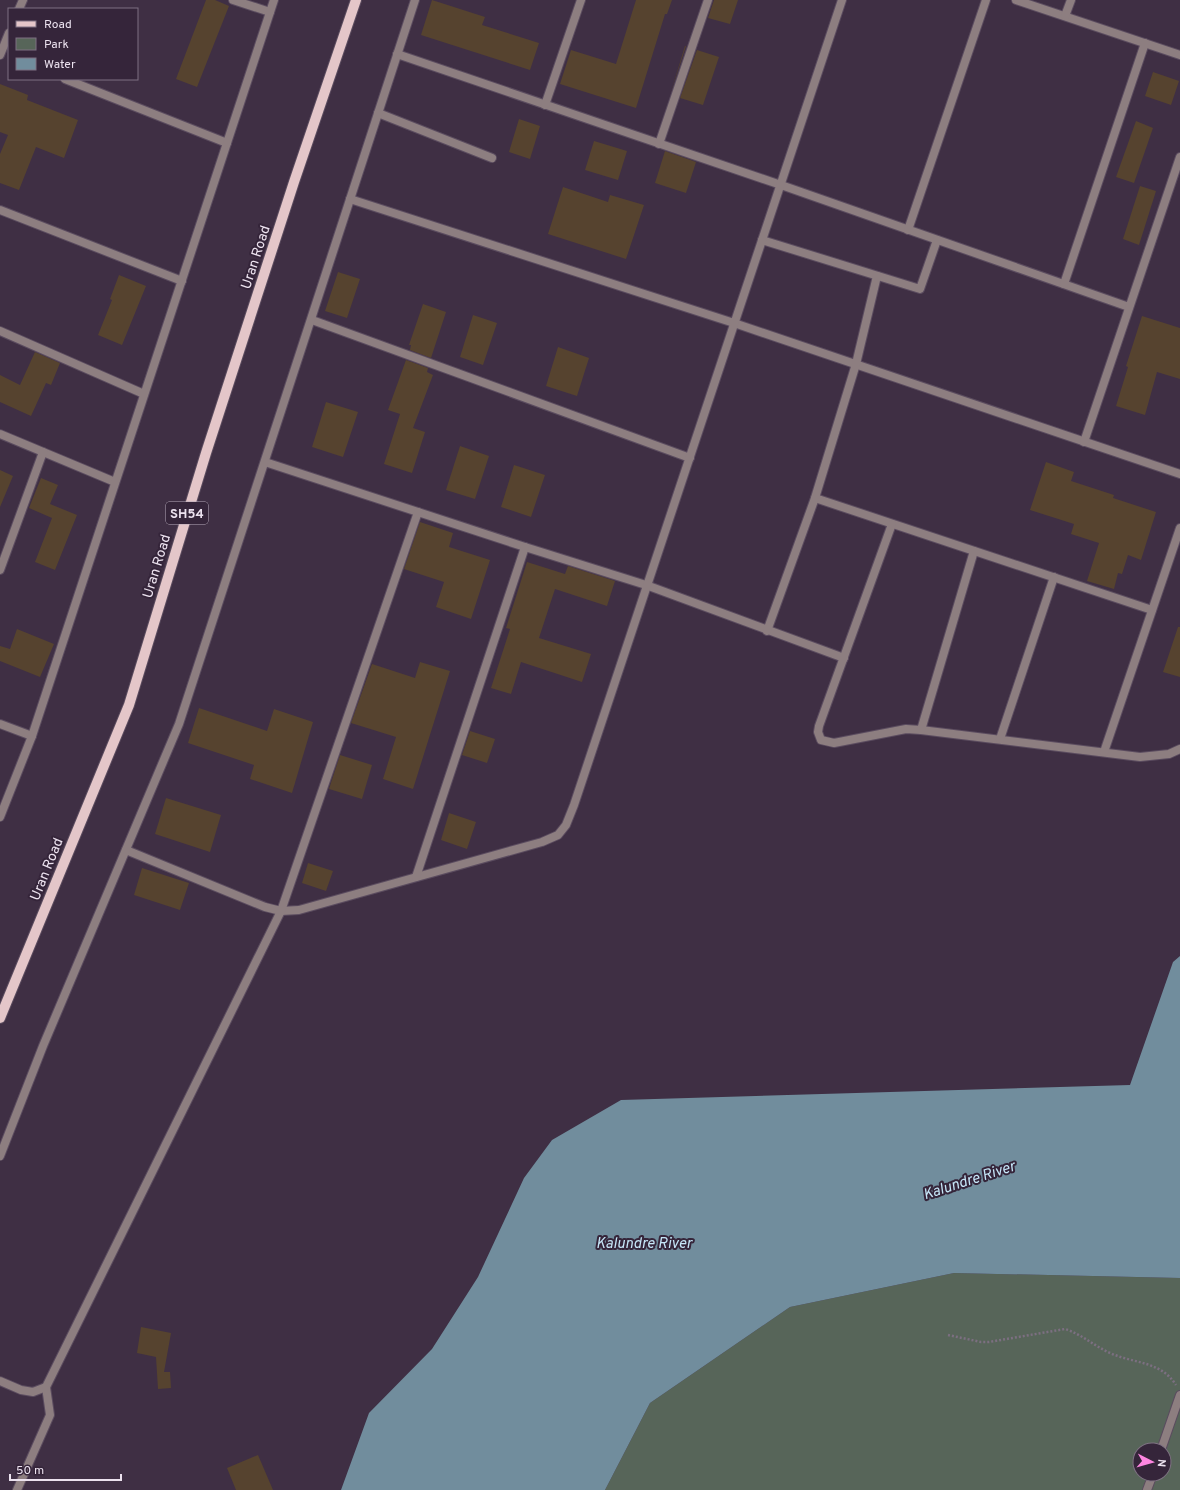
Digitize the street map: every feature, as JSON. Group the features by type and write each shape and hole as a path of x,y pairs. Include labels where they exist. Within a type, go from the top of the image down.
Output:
{"main road":[{"name":"Uran Road","path":"0,1018 129,705 208,445 294,182 356,0"}],"street":[{"path":"233,0 270,12"},
{"path":"0,817 32,736 274,0"},
{"path":"0,1156 43,1046 179,724 312,320 415,0"},
{"path":"545,105 581,0"},
{"path":"659,144 708,0"},
{"path":"126,850 265,907 281,911 300,910 542,842 558,835 566,825 574,805 842,0"},
{"path":"908,230 986,0"},
{"path":"1016,0 1180,55"},
{"path":"1065,16 1071,0"},
{"path":"0,54 8,35"},
{"path":"1064,284 1145,43"},
{"path":"397,54 781,185 1129,307"},
{"path":"67,80 227,143"},
{"path":"378,113 492,158"},
{"path":"1084,442 1180,157"},
{"path":"350,199 734,323 1180,474"},
{"path":"0,210 182,281"},
{"path":"762,240 920,290 937,240"},
{"path":"767,631 815,498 856,364 877,276"},
{"path":"312,320 690,458"},
{"path":"0,331 144,394"},
{"path":"0,434 115,482"},
{"path":"0,570 43,452"},
{"path":"264,462 646,585 767,631 844,658"},
{"path":"815,498 1152,610"},
{"path":"17,1490 50,1415 46,1387 281,911 418,512"},
{"path":"892,524 819,726 818,732 821,740 834,743 906,729 1000,739 1140,758 1169,754 1180,749"},
{"path":"1104,752 1180,528"},
{"path":"416,877 525,547"},
{"path":"922,730 974,551"},
{"path":"1000,739 1054,577"},
{"path":"0,724 32,736"},
{"path":"0,1382 21,1390 33,1392 46,1387"},
{"path":"1164,1442 1180,1395"}],"path":[{"path":"948,1335 981,1342 993,1342 1065,1329 1075,1333 1109,1353 1152,1365 1162,1370 1173,1380 1180,1390"}],"green space":[{"path":"954,1273 1180,1278 1180,1490 605,1490 650,1403 790,1307"}],"water":[{"name":"Kalundre River","path":"1180,956 1180,1278 954,1273 790,1307 650,1403 605,1490 341,1490 369,1413 432,1349 478,1277 524,1178 552,1140 621,1100 1130,1085 1173,962"}],"building":[{"path":"206,0 215,0 229,6 197,87 176,79"},
{"path":"432,0 485,17 482,25 539,43 530,70 421,35"},
{"path":"636,0 672,0 667,14 665,14 636,108 560,84 571,50 616,64"},
{"path":"714,0 738,0 730,24 708,18"},
{"path":"685,46 686,46 670,95"},
{"path":"697,50 719,57 703,105 680,98"},
{"path":"1153,72 1179,81 1171,105 1145,96"},
{"path":"0,84 28,95 27,100 78,120 64,158 36,147 19,190 0,183 0,154 8,135 0,132"},
{"path":"519,119 540,126 530,159 509,152"},
{"path":"1136,121 1153,128 1134,183 1116,177"},
{"path":"594,141 627,151 618,180 585,170"},
{"path":"665,151 696,162 686,193 655,183"},
{"path":"1140,186 1156,191 1139,245 1123,239"},
{"path":"563,187 608,202 610,195 644,205 626,259 548,234"},
{"path":"338,272 360,279 347,318 325,311"},
{"path":"119,275 146,286 122,345 98,335 112,300 110,299"},
{"path":"423,304 446,312 431,358 410,350 411,345 409,345"},
{"path":"473,315 497,323 483,365 460,357"},
{"path":"1142,316 1180,328 1180,379 1157,372 1145,415 1116,406 1128,367 1126,366"},
{"path":"558,347 589,358 577,396 546,386"},
{"path":"35,352 60,363 51,385 46,383 31,416 0,402 0,375 20,385"},
{"path":"406,360 428,368 427,372 433,375 413,428 425,432 412,473 384,464 400,414 388,410"},
{"path":"326,402 358,412 343,457 312,447"},
{"path":"460,446 489,456 475,499 446,490"},
{"path":"1046,462 1074,472 1071,481 1114,495 1113,498 1156,512 1141,560 1128,555 1122,574 1118,573 1114,589 1087,581 1099,543 1071,534 1074,524 1030,510"},
{"path":"514,465 545,475 531,517 501,507"},
{"path":"0,470 13,476 0,507"},
{"path":"41,478 58,485 50,504 77,515 55,570 35,562 52,518 29,508"},
{"path":"420,522 453,533 449,547 490,560 471,619 436,607 444,582 404,569"},
{"path":"527,562 565,574 568,566 615,581 607,606 555,589 539,638 591,654 582,682 521,662 511,694 491,688 510,629 506,628"},
{"path":"1178,627 1180,627 1180,677 1163,672"},
{"path":"17,629 54,644 40,677 0,661 0,646 10,649"},
{"path":"420,662 450,671 413,789 383,779 396,737 351,723 372,664 415,678"},
{"path":"199,708 267,731 274,709 313,722 292,793 250,779 254,765 188,743"},
{"path":"470,731 495,739 487,763 462,755"},
{"path":"340,755 372,765 362,799 329,789"},
{"path":"166,798 221,815 210,852 155,834"},
{"path":"449,813 476,822 467,849 441,840"},
{"path":"308,863 333,871 326,891 302,883"},
{"path":"142,868 189,883 180,910 134,895"},
{"path":"141,1327 171,1333 164,1372 170,1372 171,1388 158,1389 156,1357 137,1353"},
{"path":"258,1455 273,1490 236,1490 227,1468"}]}
